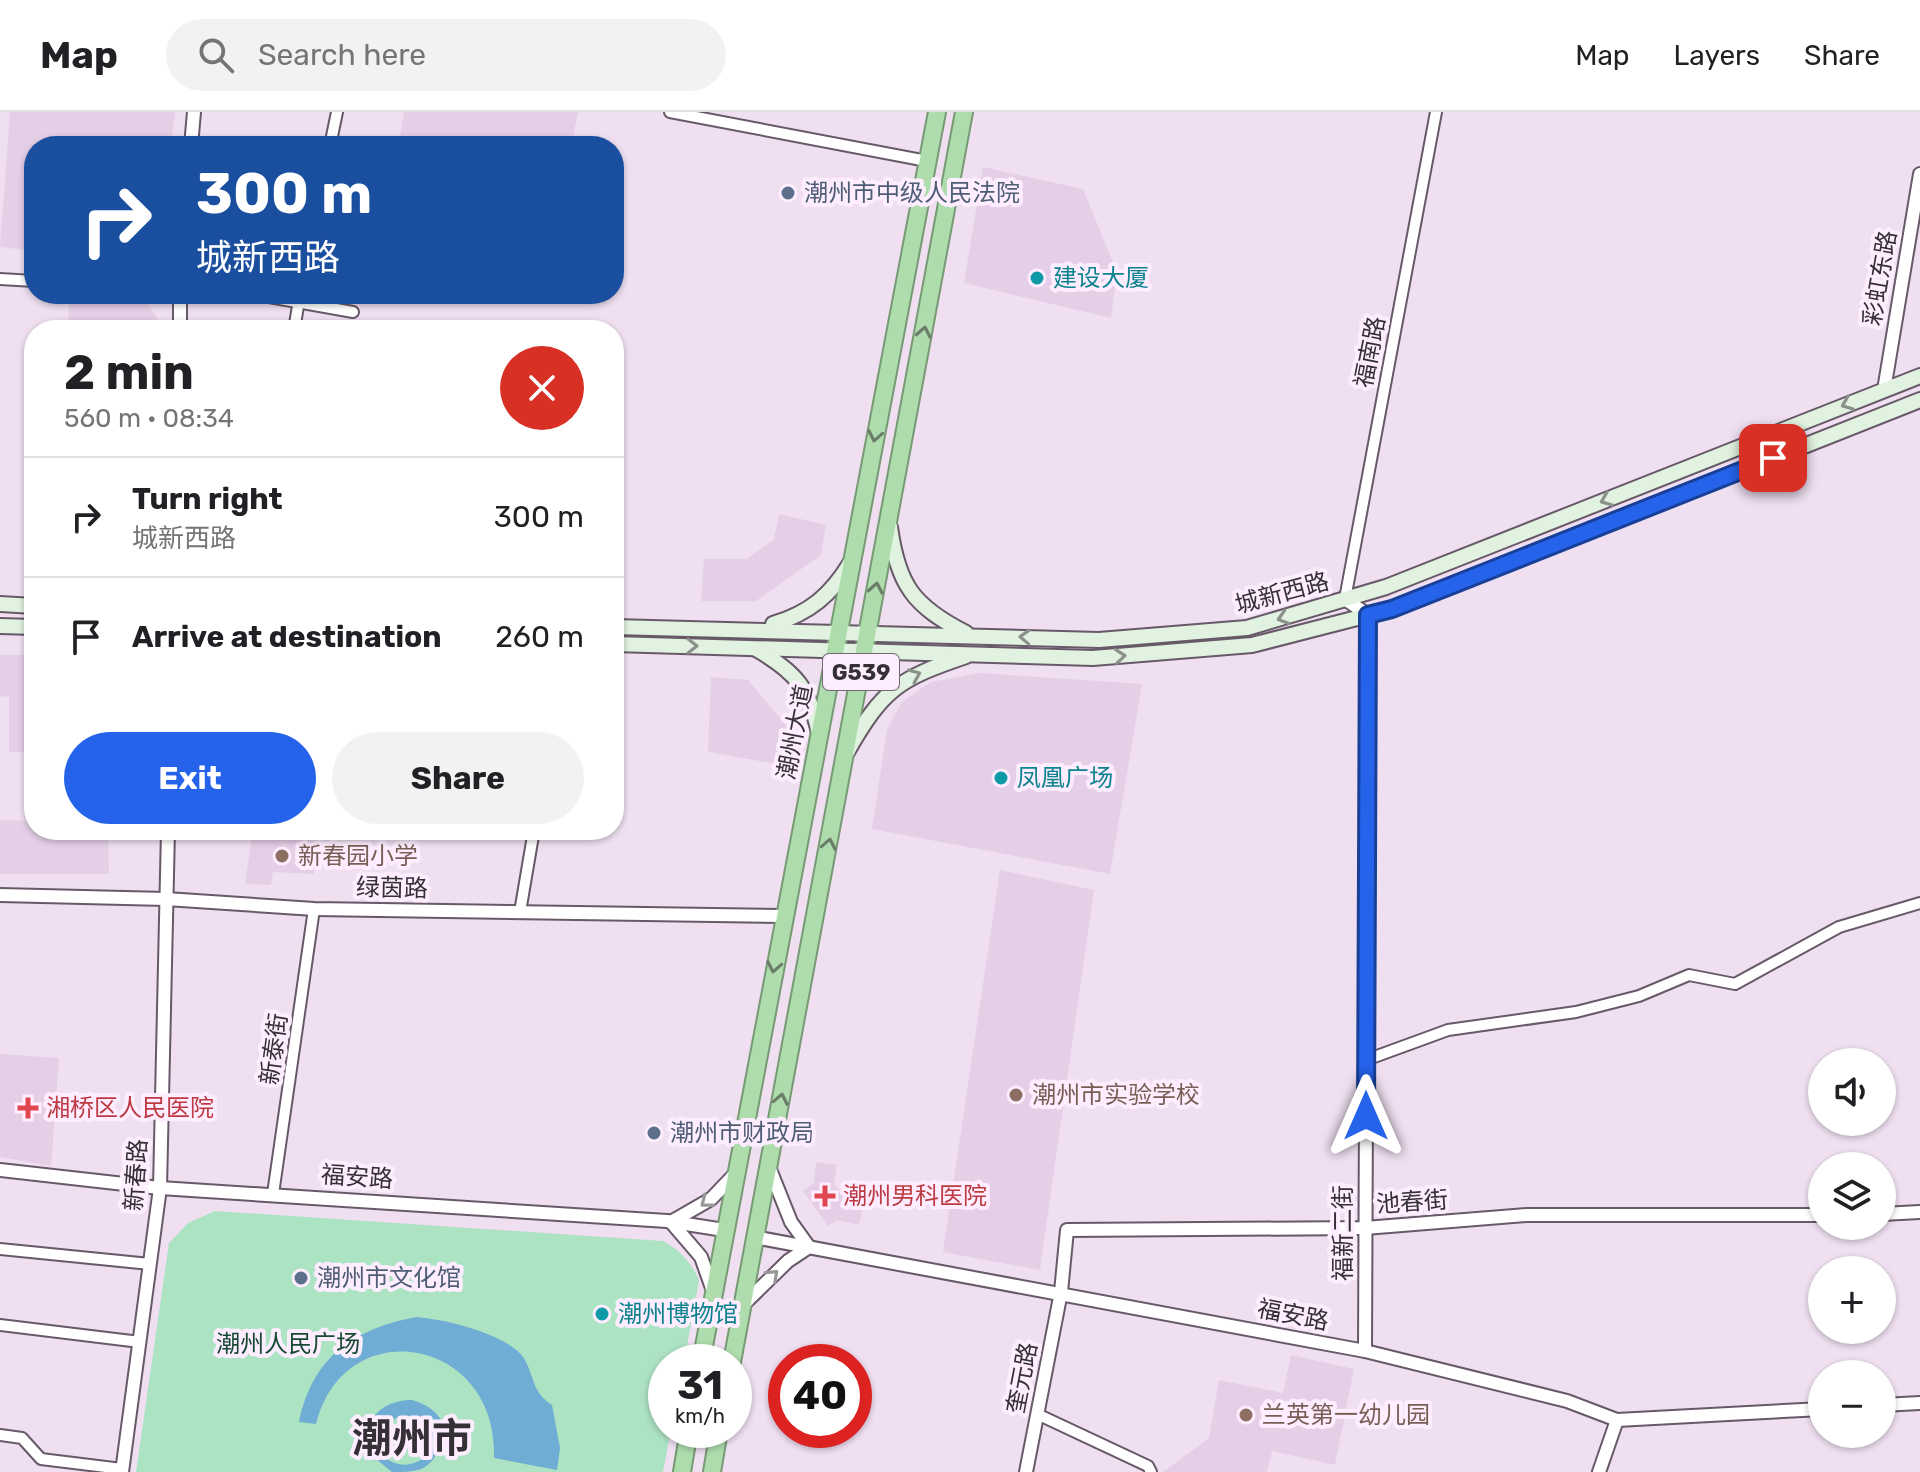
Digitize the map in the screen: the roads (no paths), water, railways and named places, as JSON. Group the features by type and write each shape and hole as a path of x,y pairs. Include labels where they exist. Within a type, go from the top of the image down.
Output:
{"highway":[{"name":"潮州大道","path":"704,1344 713,1295 718,1229 735,1174 937,112"},
{"name":"G539","path":"735,1344 964,112"},
{"path":"682,1472 686,1448"},
{"path":"712,1472 716,1448"}],"main road":[{"name":"城新西路","path":"624,627 868,631 1099,640 1247,628 1386,587 1920,376"},
{"name":"城新西路","path":"624,644 1093,658 1252,645 1392,609 1920,400"},
{"path":"889,521 900,577 917,600 941,621 969,635"},
{"path":"757,629 793,618 816,606 835,588 851,562"},
{"path":"0,604 24,605"},
{"path":"0,626 24,627"},
{"path":"752,647 780,663 800,682 812,702 819,733"},
{"path":"847,752 867,717 903,679 973,653"}],"street":[{"path":"192,136 194,112"},
{"path":"332,136 337,112"},
{"path":"670,112 927,161"},
{"name":"福南路","path":"1345,599 1436,112"},
{"name":"彩虹东路","path":"1884,390 1920,174"},
{"path":"0,279 24,280"},
{"path":"322,304 353,312"},
{"path":"1345,599 1368,615"},
{"name":"福新二街","path":"1365,1351 1368,615"},
{"name":"新春路","path":"122,1470 160,1188 168,840"},
{"path":"520,912 532,840"},
{"name":"绿茵路","path":"0,895 166,899 314,909 784,916"},
{"path":"1366,1060 1448,1030 1576,1012 1639,996 1689,975 1735,984 1839,927 1920,903"},
{"name":"新泰街","path":"273,1194 314,909"},
{"path":"741,1308 788,1261 809,1247 791,1222 768,1165"},
{"name":"福安路","path":"0,1170 160,1188 671,1222 718,1229"},
{"path":"713,1295 708,1271 701,1257 671,1222 711,1199 735,1174"},
{"path":"1896,1213 1920,1212"},
{"name":"池春街","path":"1061,1292 1067,1230 1365,1228 1527,1215 1808,1215"},
{"name":"福安路","path":"754,1237 1365,1351 1567,1401 1617,1420 1808,1410"},
{"path":"0,1249 150,1264"},
{"name":"奎元路","path":"1026,1472 1061,1292"},
{"path":"0,1325 140,1342"},
{"path":"1896,1404 1920,1403"},
{"path":"1037,1414 1148,1466 1151,1472"},
{"path":"1599,1472 1617,1420"},
{"path":"0,1435 22,1438 41,1459 122,1470"}],"water":[{"path":"416,1317 478,1330 520,1354 538,1392 552,1405 560,1448 557,1470 494,1458 489,1417 472,1385 447,1364 417,1353 386,1353 356,1364 332,1388 316,1424 299,1422 314,1379 340,1349 374,1329"},
{"path":"412,1400 437,1414 448,1441 433,1439 427,1425 409,1416 392,1420 382,1430 367,1427 385,1407"},
{"path":"372,1437 379,1439 386,1457 401,1464 418,1461 432,1448 439,1449 431,1462 420,1469 392,1472 376,1459"}],"place":[{"name":"潮州市中级人民法院","path":"788,193"},
{"name":"建设大厦","path":"1037,278"},
{"name":"凤凰广场","path":"1001,778"},
{"name":"新春园小学","path":"282,856"},
{"name":"潮州市实验学校","path":"1016,1095"},
{"name":"湘桥区人民医院","path":"28,1108"},
{"name":"潮州市财政局","path":"654,1133"},
{"name":"潮州男科医院","path":"825,1196"},
{"name":"潮州市文化馆","path":"301,1278"},
{"name":"潮州博物馆","path":"602,1314"},
{"name":"兰英第一幼儿园","path":"1246,1415"}],"district":[{"name":"潮州市","path":"412,1438"}],"park label":[{"name":"潮州人民广场","path":"288,1344"}]}
